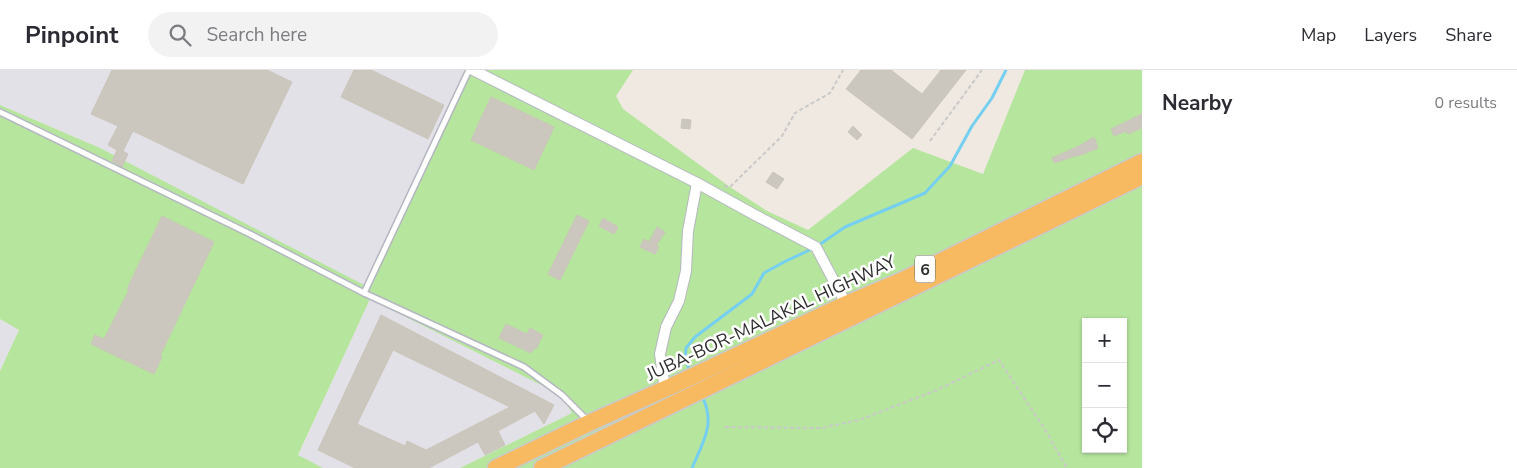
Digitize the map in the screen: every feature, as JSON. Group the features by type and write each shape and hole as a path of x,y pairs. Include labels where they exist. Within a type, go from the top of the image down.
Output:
{"highway":[{"name":"JUBA-BOR-MALAKAL HIGHWAY","path":"542,468 675,391 706,369 846,304 905,279 1142,162"},
{"name":"JUBA-BOR-MALAKAL HIGHWAY","path":"496,468 589,423 675,391 715,383 762,362 1142,176"}],"street":[{"path":"471,70 697,183 816,247 846,304"},
{"path":"675,391 660,354 666,327 679,301 686,271 688,230 697,183"}],"lane":[{"path":"364,293 471,70"},
{"path":"0,112 248,233 364,293 524,367 562,395 589,423"}],"path":[{"path":"722,186 730,187 782,136 795,113 830,93 843,70"},
{"path":"930,141 982,70"},
{"path":"726,427 821,428 859,420 937,390 999,360 1046,431 1067,468"}],"shaded area":[{"path":"0,70 466,71 364,286 100,148 0,105"},
{"path":"370,298 561,395 572,413 460,468 323,468 298,456"},
{"path":"0,319 19,330 0,371"}],"green space":[{"path":"464,70 633,70 616,96 623,109 730,187 767,211 808,230 913,148 983,174 1025,70 1142,70 1142,468 460,468 572,413 561,395 370,299 298,455 323,468 0,468 0,371 19,330 0,319 0,105 100,148 364,285 466,71"}],"building":[{"path":"112,70 267,70 292,82 243,184 133,131 123,151 128,154 122,167 112,161 117,150 108,145 118,126 91,114"},
{"path":"354,70 371,70 444,105 428,139 341,97"},
{"path":"861,70 891,70 922,94 941,70 966,70 912,139 846,89"},
{"path":"491,97 554,127 534,170 471,140"},
{"path":"1142,114 1142,128 1128,134 1126,131 1114,136 1111,129"},
{"path":"682,119 691,120 690,129 681,128"},
{"path":"853,126 862,135 857,140 848,132"},
{"path":"1094,137 1098,148 1054,163 1052,158"},
{"path":"773,172 784,179 777,189 766,182"},
{"path":"577,215 589,221 560,280 548,274"},
{"path":"162,216 214,242 160,356 162,357 154,374 91,344 95,335 104,339 129,290 127,289"},
{"path":"603,218 618,227 614,234 599,226"},
{"path":"657,227 665,232 656,246 659,247 655,254 640,247 644,239 649,242"},
{"path":"381,315 554,405 544,424 535,411 498,431 505,445 485,455 478,442 429,468 355,468 318,450","holes":["393,350 510,407 426,450 407,441 405,446 357,424"]},
{"path":"506,324 527,334 530,328 543,335 536,349 534,348 531,353 499,338"}],"waterway":[{"path":"691,372 685,360 686,348 695,337 752,294 764,273 816,247 845,227 925,193 950,166 972,126 992,98 1006,70"},
{"path":"692,468 704,441 708,424 708,415 702,396"}]}
